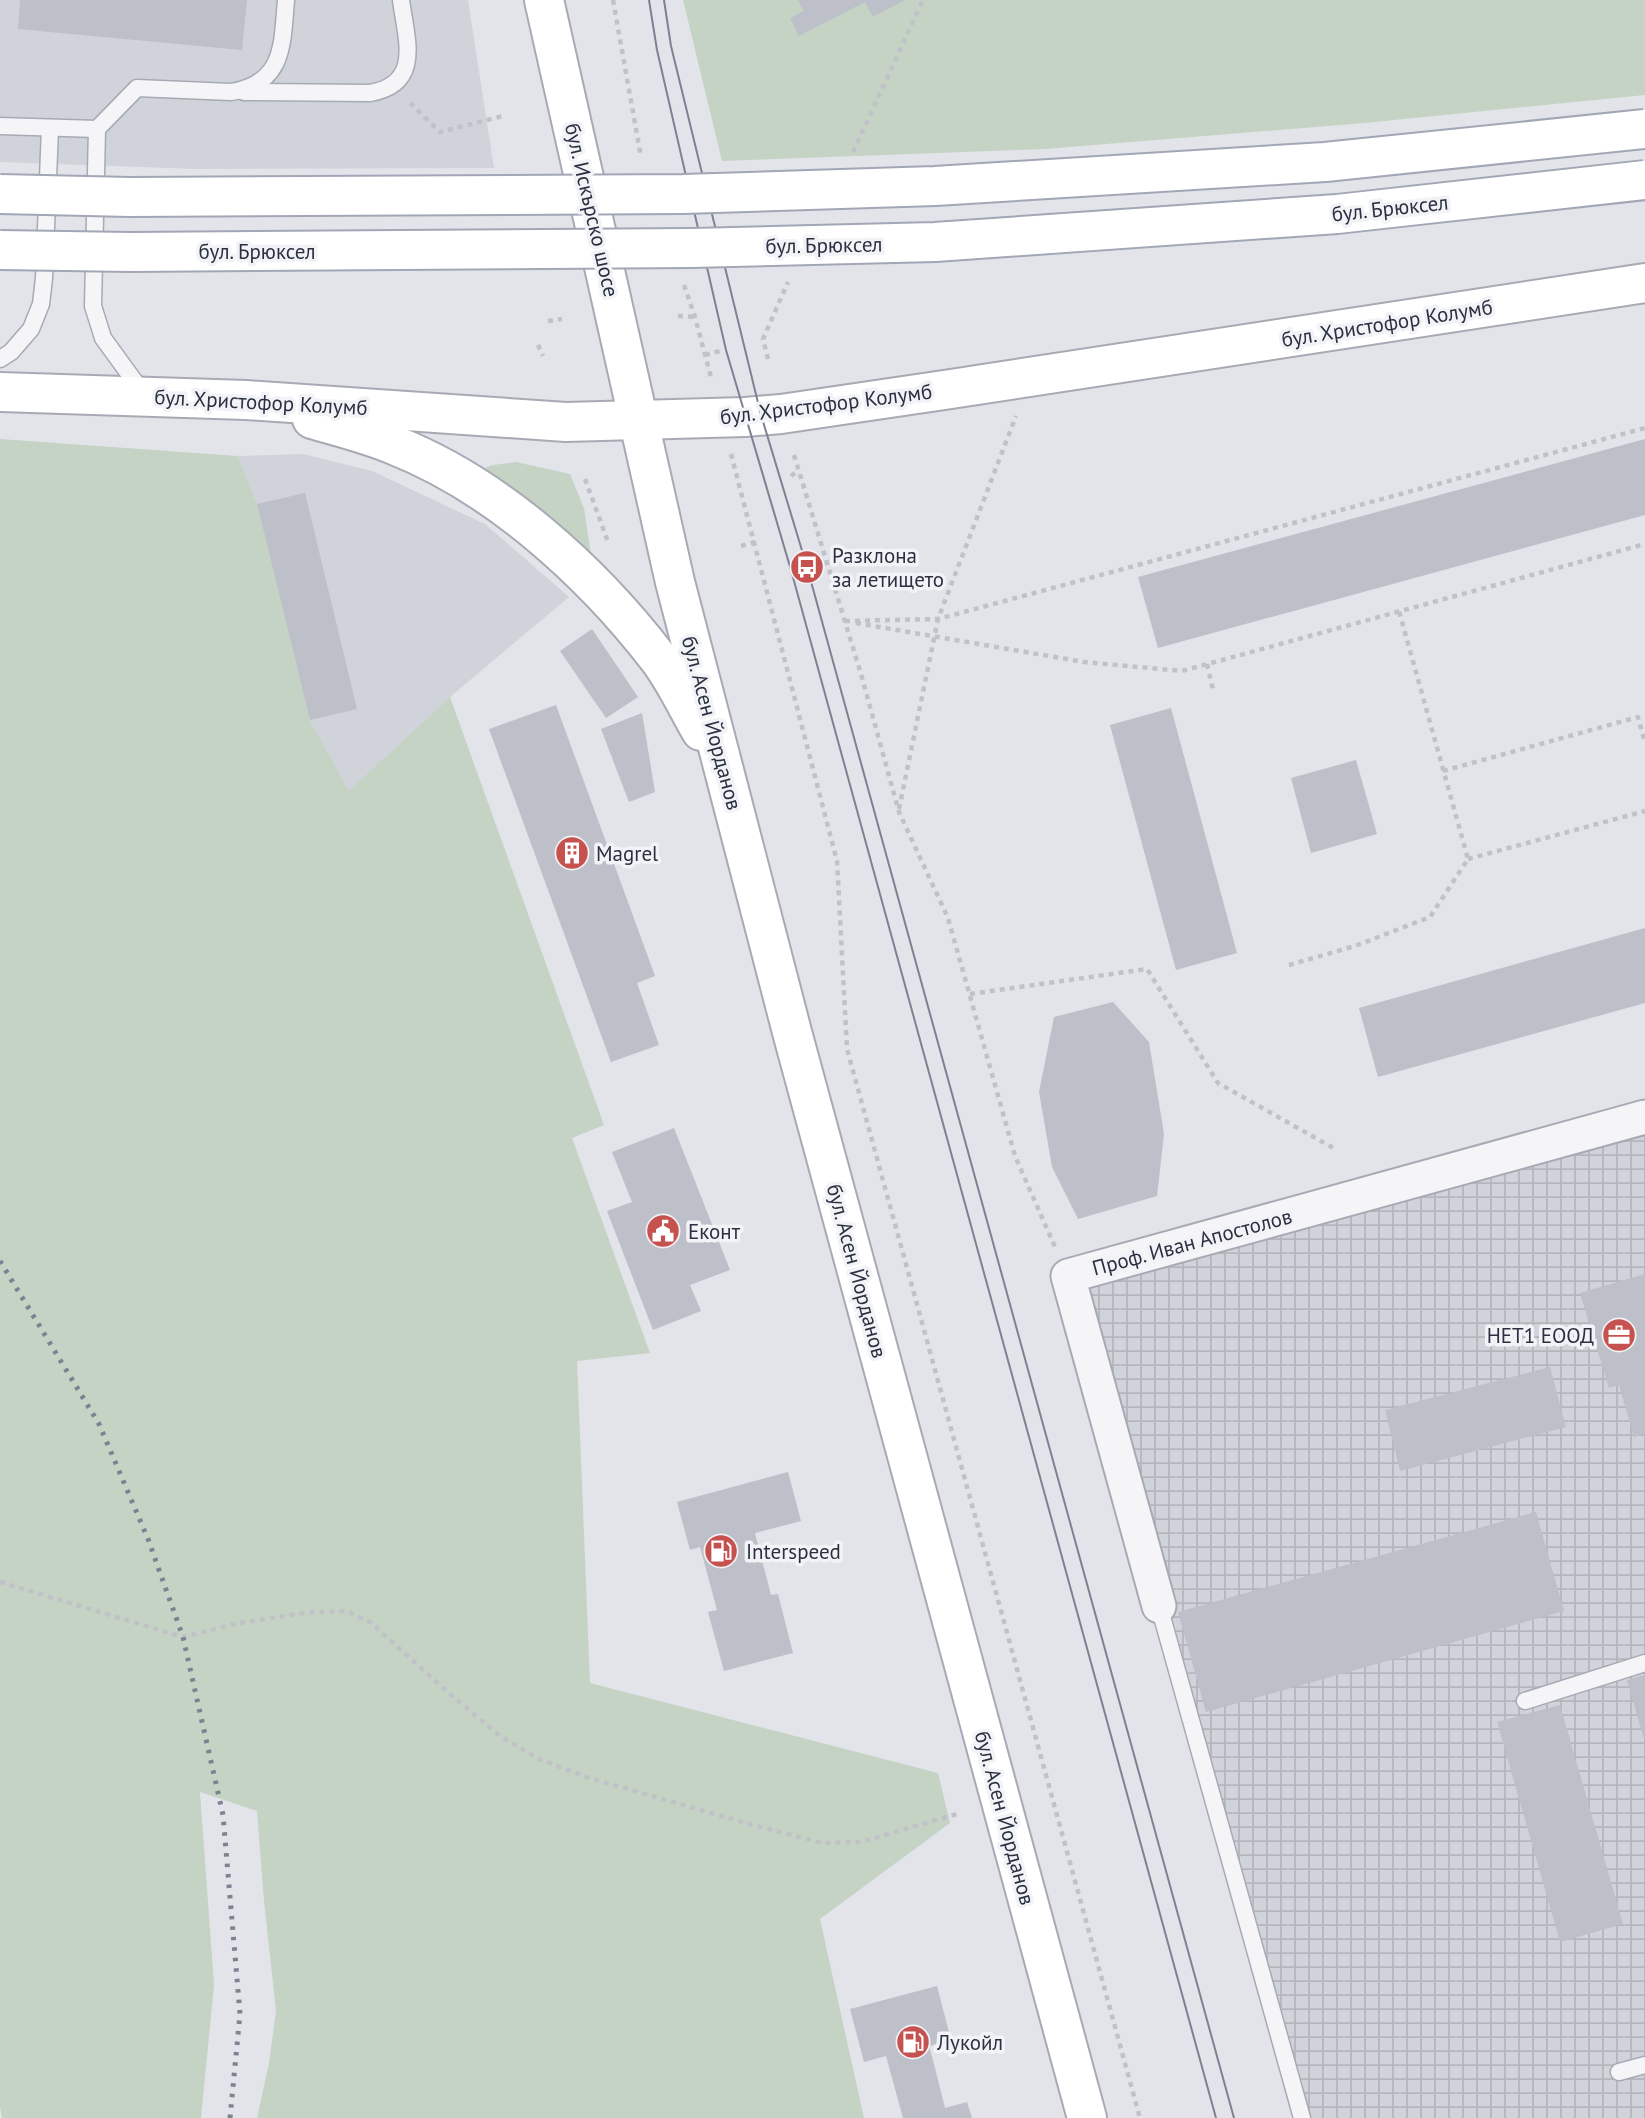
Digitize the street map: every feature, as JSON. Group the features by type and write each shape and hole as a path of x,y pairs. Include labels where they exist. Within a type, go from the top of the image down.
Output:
{"main road":[{"name":"бул. Искърско шосе","path":"544,0 638,421"},
{"path":"0,194 143,197 683,194 935,186 1325,162 1645,129"},
{"name":"бул. Брюксел","path":"0,250 143,252 651,248 934,242 1336,214 1645,180"},
{"name":"бул. Христофор Колумб","path":"0,392 246,400 566,422 781,414 1645,283"},
{"path":"246,400 394,445 449,472 498,502 543,536 598,589 659,659 725,771"},
{"name":"бул. Асен Йорданов","path":"638,421 670,563 813,1110 1087,2118"}],"street":[{"name":"Проф. Иван Апостолов","path":"1159,1606 1068,1276 1645,1117"}],"lane":[{"path":"231,92 260,83 271,73 282,45 286,0"},
{"path":"144,395 103,338 93,306 97,129 138,88 231,92 382,91 393,86 407,66 409,54 401,0"},
{"path":"0,126 97,129"},
{"path":"0,359 11,352 30,329 41,304 50,128"},
{"path":"1159,1606 1301,2118"},
{"path":"1525,1701 1645,1663"},
{"path":"1619,2072 1645,2065"}],"path":[{"path":"851,156 923,0"},
{"path":"393,86 440,132 503,116"},
{"path":"768,359 760,340 791,275"},
{"path":"678,316 695,317"},
{"path":"548,321 562,319"},
{"path":"538,345 543,356"},
{"path":"705,355 720,351"},
{"path":"899,812 938,619 1032,376"},
{"path":"845,621 938,619 1645,428"},
{"path":"794,455 861,674 899,812 948,918 1015,1156 1068,1276"},
{"path":"791,476 799,470"},
{"path":"585,479 611,552"},
{"path":"744,501 837,861 847,1049 1140,2118"},
{"path":"747,514 754,508"},
{"path":"741,546 755,542"},
{"path":"845,621 1084,662 1182,671 1645,544"},
{"path":"1399,611 1468,859"},
{"path":"1207,664 1213,690"},
{"path":"1443,771 1638,717 1645,743"},
{"path":"1289,965 1355,946 1430,917 1468,859 1645,811"},
{"path":"970,995 1147,969 1218,1083 1335,1149"},
{"path":"0,1582 183,1637 234,1624 304,1613 346,1611 370,1622 500,1736 539,1759 586,1777 823,1843 861,1842 960,1813"}],"shaded area":[{"path":"0,0 468,0 494,168 196,169 0,162"},
{"path":"303,454 372,471 485,524 569,597 450,697 349,792 310,720 257,504 238,456"},
{"path":"1645,1117 1645,2118 1302,2118 1068,1276"}],"green space":[{"path":"683,0 1645,0 1645,95 1364,123 1045,149 722,161"},
{"path":"0,439 238,456 257,504 310,720 349,791 450,697 604,1125 572,1138 650,1353 577,1361 590,1683 938,1773 950,1823 820,1919 864,2118 257,2118 269,2063 276,2011 257,1811 200,1792 214,1985 201,2118 2,2118"},
{"path":"516,462 570,474 584,508 591,555 556,522 482,469"}],"building":[{"path":"20,0 247,0 242,50 18,29"},
{"path":"798,0 905,0 873,17 865,2 799,36 790,18 804,11"},
{"path":"1645,439 1645,515 1158,648 1138,577"},
{"path":"305,493 357,709 310,720 257,504"},
{"path":"592,629 638,697 606,718 560,651"},
{"name":"Magrel","path":"556,705 655,976 637,983 659,1045 611,1062 489,729"},
{"path":"1171,708 1237,953 1176,970 1110,725"},
{"path":"642,713 655,792 629,802 601,729"},
{"path":"1356,760 1377,834 1311,853 1291,778"},
{"path":"1645,928 1645,1003 1378,1077 1359,1008"},
{"path":"1113,1002 1149,1042 1164,1134 1157,1196 1078,1219 1052,1167 1039,1092 1054,1017"},
{"path":"674,1128 730,1270 690,1285 701,1311 653,1330 607,1211 632,1202 612,1152"},
{"name":"НЕТ1 ЕООД","path":"1645,1274 1645,1434 1634,1437 1619,1385 1609,1388 1580,1293"},
{"path":"1550,1367 1566,1427 1400,1471 1385,1410"},
{"path":"788,1472 801,1521 755,1533 771,1595 778,1594 793,1653 724,1671 708,1612 717,1610 700,1547 690,1550 677,1502"},
{"path":"1536,1512 1564,1611 1206,1712 1178,1612"},
{"path":"1645,1675 1645,1739 1644,1739 1627,1680"},
{"path":"1560,1705 1623,1924 1560,1942 1497,1722"},
{"path":"937,1986 951,2040 929,2046 945,2108 967,2102 972,2118 903,2118 886,2056 864,2062 850,2009"}],"tram line":[{"path":"649,0 657,50 726,350 791,570 1216,2118"},
{"path":"664,0 671,46 761,415 807,567 1234,2118"}],"railway":[{"path":"0,1261 99,1424 148,1539 183,1637 223,1815 240,2014 230,2118"}],"place":[{"name":"Разклона за летището","path":"807,567"},
{"name":"Magrel","path":"572,853"},
{"name":"Еконт","path":"663,1231"},
{"name":"НЕТ1 ЕООД","path":"1619,1335"},
{"name":"Interspeed","path":"721,1551"},
{"name":"Лукойл","path":"913,2042"}]}
